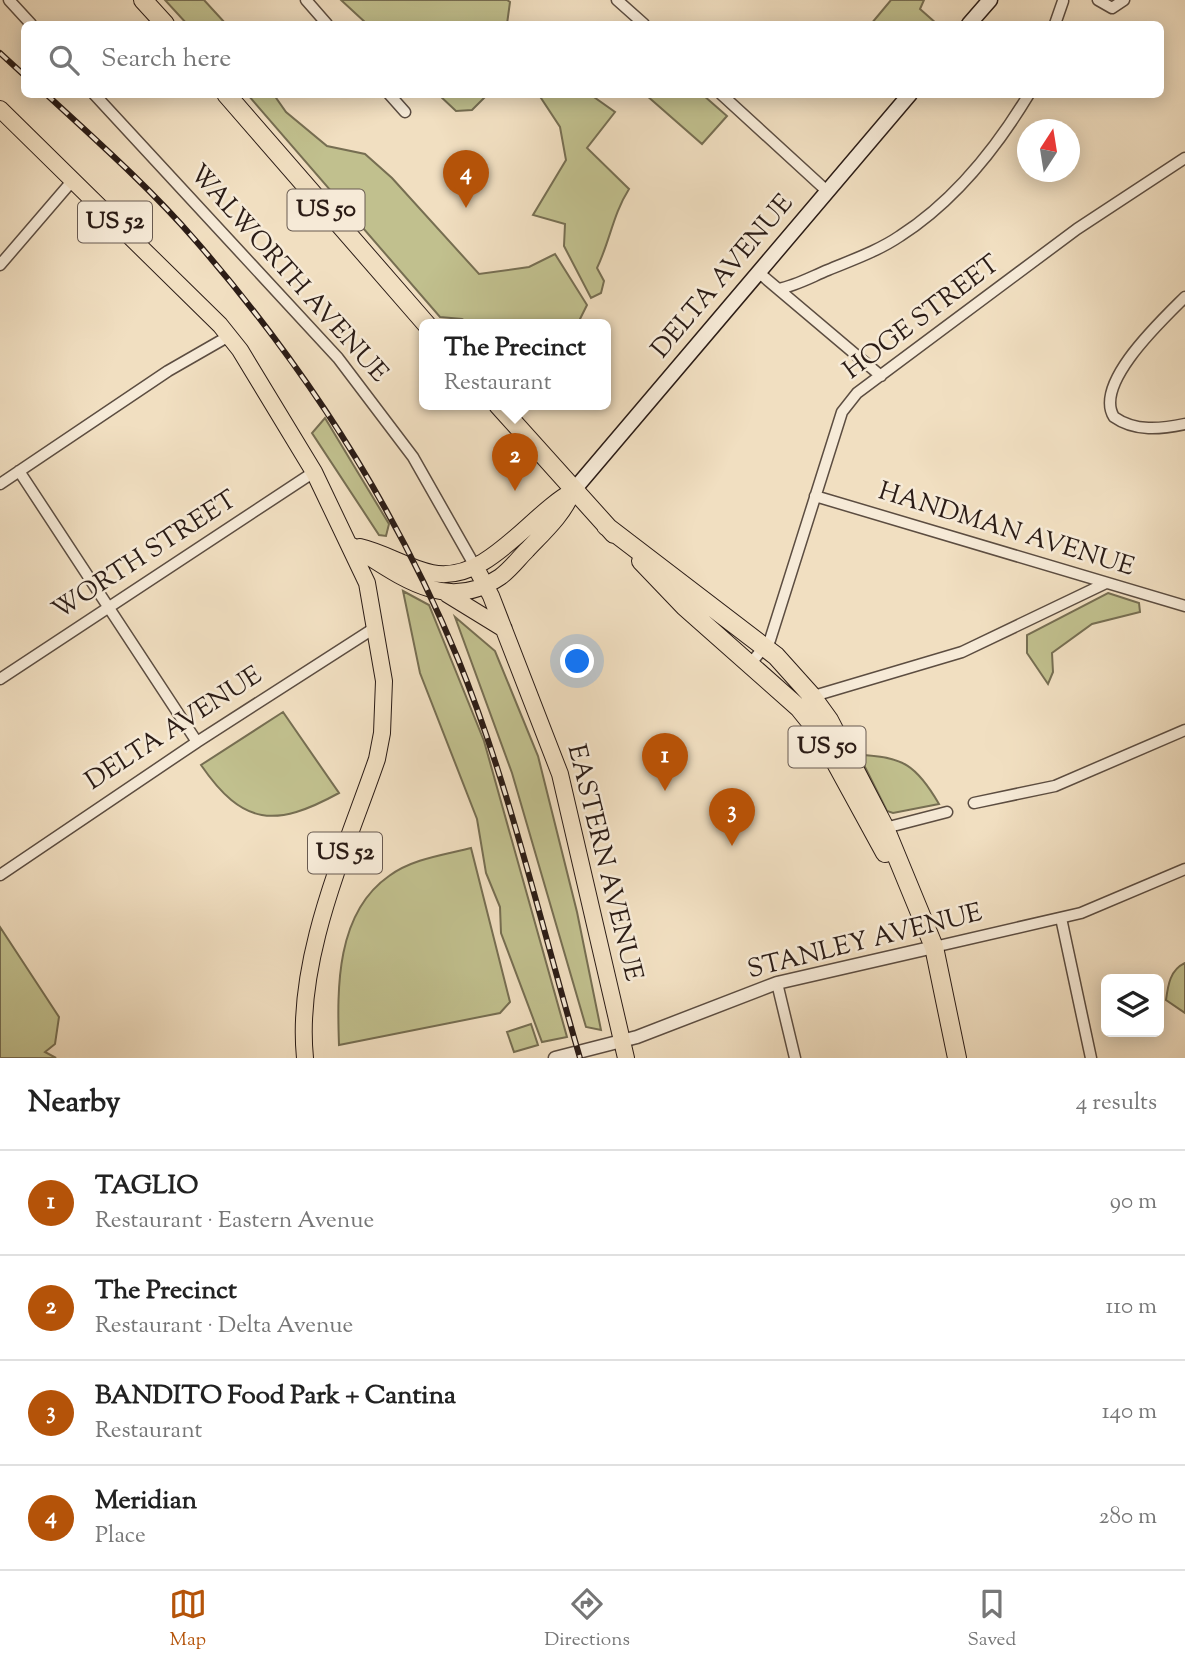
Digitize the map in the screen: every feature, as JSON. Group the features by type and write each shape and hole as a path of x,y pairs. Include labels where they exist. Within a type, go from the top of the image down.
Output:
{"highway":[{"path":"143,0 162,21"},
{"name":"US 50","path":"229,98 422,319"},
{"name":"US 50","path":"502,410 573,491 672,593 796,705 820,734 881,847 902,875"},
{"name":"US 50","path":"606,526 765,648 811,695 829,720 884,828 934,947 957,1058"},
{"path":"672,593 715,614 756,649 765,648"}],"main road":[{"path":"972,21 990,0"},
{"name":"DELTA AVENUE","path":"447,594 459,594 486,585 503,575 565,511 573,491 907,98"},
{"name":"US 52","path":"0,109 229,335 314,472 367,583 384,681 382,733 305,984 305,1058"},
{"name":"DELTA AVENUE","path":"476,568 552,502 573,491"},
{"path":"351,545 385,552 433,573 459,574 476,568"},
{"path":"351,545 417,584 447,594 504,629"},
{"name":"EASTERN AVENUE","path":"476,568 504,629 564,788 626,1058"}],"street":[{"path":"9,0 28,21"},
{"path":"306,0 324,21"},
{"path":"617,0 641,21"},
{"path":"1098,0 1112,8 1124,0"},
{"path":"1056,21 1063,1"},
{"name":"WALWORTH AVENUE","path":"98,98 338,358 413,457 476,568"},
{"path":"393,98 405,112"},
{"path":"724,98 828,192"},
{"path":"778,289 790,287 863,256 917,223 987,155 1006,133 1027,98"},
{"name":"HOGE STREET","path":"751,663 770,640 842,412 857,393 1077,229 1185,158"},
{"path":"0,265 73,180"},
{"path":"758,272 881,376"},
{"path":"1185,297 1126,363 1110,391 1108,404 1114,417 1135,426 1165,428 1185,425"},
{"path":"0,484 168,372 229,335"},
{"path":"19,471 197,741"},
{"name":"WORTH STREET","path":"0,679 314,472"},
{"name":"HANDMAN AVENUE","path":"814,496 1185,606"},
{"path":"796,705 811,695 962,652 1104,584"},
{"name":"DELTA AVENUE","path":"0,875 197,741 376,627"},
{"path":"974,803 1055,786 1185,730"},
{"path":"884,828 947,812"},
{"name":"STANLEY AVENUE","path":"555,1058 637,1037 777,983 1061,918 1097,907 1185,869"},
{"path":"1061,918 1091,1058"},
{"path":"777,983 795,1058"}],"shaded area":[{"path":"165,0 204,0 223,21 184,21"},
{"path":"341,0 510,2 507,21 364,21"},
{"path":"891,0 924,0 920,9 934,21 874,21"},
{"path":"251,98 276,98 286,112 327,146 365,154 392,178 479,274 529,267 555,254 587,305 580,319 440,317"},
{"path":"442,98 484,98 472,110 456,111"},
{"path":"541,98 595,98 615,112 587,148 629,189 619,208 597,268 604,281 601,293 591,298 564,246 565,224 533,215 566,160 560,127"},
{"path":"649,98 706,98 727,116 702,144"},
{"path":"325,418 389,524 386,536 379,535 312,433"},
{"path":"403,591 429,605 484,741 567,1037 542,1042 501,933 500,907 486,873 477,819 420,673"},
{"path":"1108,593 1139,603 1140,612 1092,624 1052,653 1053,672 1048,684 1027,653 1027,635"},
{"path":"455,617 495,651 538,756 577,912 601,1030 586,1027 512,773"},
{"path":"283,712 339,793 296,812 278,816 262,815 246,810 231,800 201,765"},
{"path":"859,755 887,758 907,766 923,780 939,804 893,813 887,811"},
{"path":"471,848 510,1002 500,1013 339,1045 343,953 359,910 372,892 398,870 428,858"},
{"path":"0,927 59,1017 55,1044 45,1052 56,1058 0,1058"},
{"path":"1185,963 1185,1013 1166,1000 1173,974"},
{"path":"531,1024 538,1045 514,1052 507,1032"}],"railway":[{"path":"0,53 21,72"},
{"path":"50,98 160,202 235,288 310,387 376,492 433,602 477,707 524,857 580,1058"}],"place":[{"name":"Meridian","path":"466,208"},
{"name":"The Precinct","path":"515,491"},
{"name":"TAGLIO","path":"665,791"},
{"name":"BANDITO Food Park + Cantina","path":"732,846"}]}
